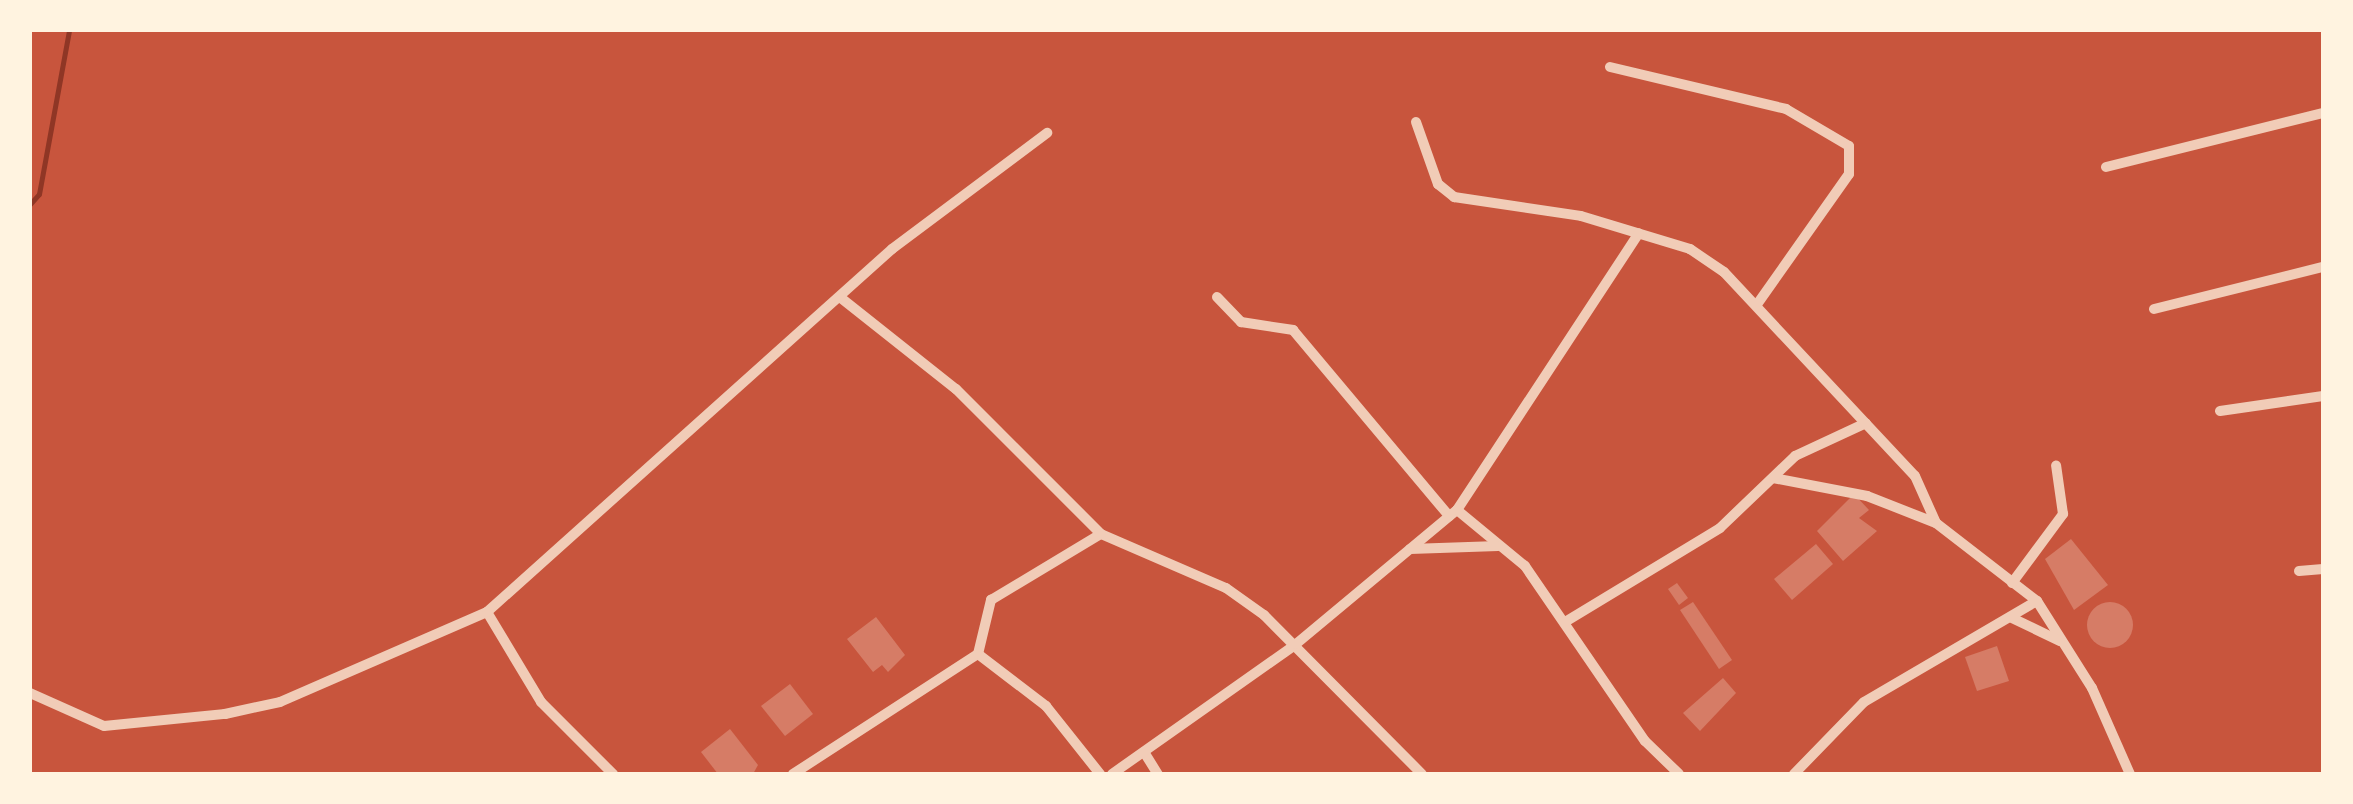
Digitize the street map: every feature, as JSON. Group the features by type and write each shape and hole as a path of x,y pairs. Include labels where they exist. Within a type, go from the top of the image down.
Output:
{"street":[{"path":"1610,67 1786,109 1850,146 1848,174 1758,304"},
{"path":"2106,167 2323,113"},
{"path":"1416,122 1438,184 1454,197 1639,233 1690,248 1758,304 1915,476 1936,524"},
{"path":"30,692 104,726 225,714 280,702 488,612 666,442 841,298 921,224 1047,133"},
{"path":"1112,774 1296,644 1453,513 1639,233"},
{"path":"2154,309 2323,268"},
{"path":"841,298 956,389 1101,534 1226,588 1296,644 1422,774"},
{"path":"1217,298 1241,322 1293,330 1453,513 1526,566 1645,741 1679,774"},
{"path":"2220,411 2323,396"},
{"path":"1565,622 1720,528 1795,456 1866,422"},
{"path":"2012,583 2062,514 2056,465"},
{"path":"1773,478 1868,496 1936,524 2037,601 2064,643 2130,774"},
{"path":"793,774 978,654 991,600 1101,534"},
{"path":"1410,549 1498,546"},
{"path":"2299,571 2323,569"},
{"path":"1794,774 1864,702 2037,601"},
{"path":"488,612 541,702 613,774"},
{"path":"2012,618 2064,643"},
{"path":"978,654 1046,706 1100,774"},
{"path":"1144,752 1158,774"}],"building":[{"path":"1854,494 1869,510 1859,518 1877,531 1843,561 1817,531"},
{"path":"2071,539 2108,585 2074,610 2045,559"},
{"path":"1816,544 1833,564 1792,600 1774,579"},
{"path":"1677,583 1688,598 1679,605 1668,589"},
{"path":"1693,602 1732,660 1719,669 1680,610"},
{"path":"2110,602 2126,609 2133,625 2126,641 2110,648 2094,641 2087,625 2094,609"},
{"path":"876,617 905,655 888,672 882,665 873,672 847,639"},
{"path":"1997,646 2009,681 1977,691 1965,657"},
{"path":"1723,678 1736,693 1700,731 1683,713"},
{"path":"790,684 813,714 785,736 761,706"},
{"path":"730,729 758,765 753,774 718,774 701,752"}],"waterway":[{"path":"30,204 39,194 69,30"}]}
